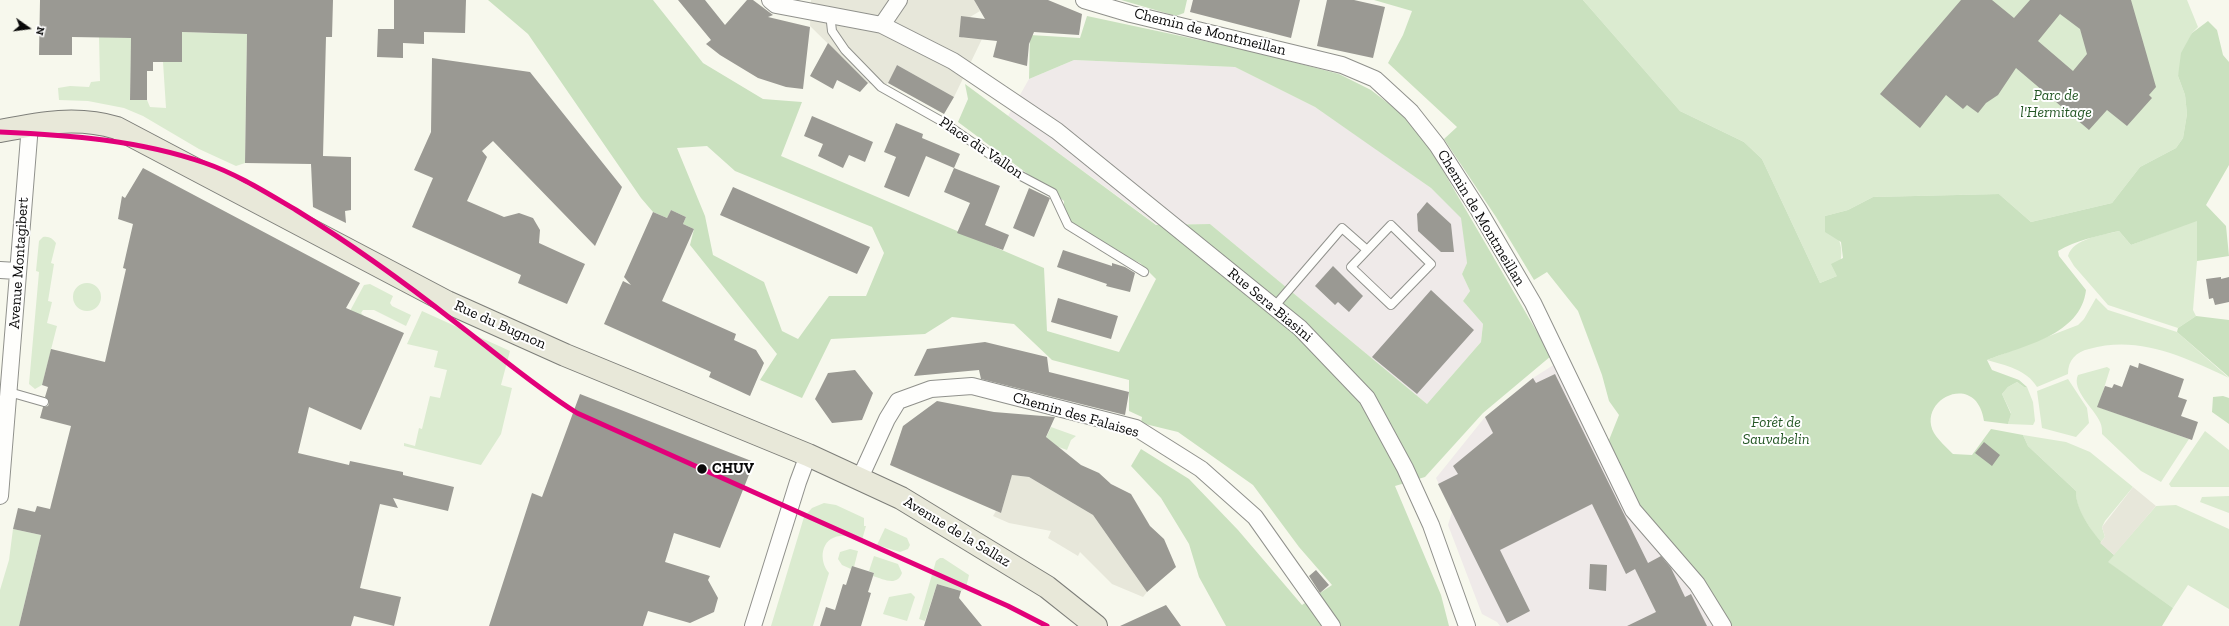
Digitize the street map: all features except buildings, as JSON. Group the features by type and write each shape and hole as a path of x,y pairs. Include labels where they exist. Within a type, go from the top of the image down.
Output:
{"main road":[{"name":"Rue du Bugnon","path":"0,131 30,125 73,120 102,124 117,128 447,302 565,355 808,455"},
{"name":"Avenue de la Sallaz","path":"808,455 901,498 1047,587 1096,626"}],"street":[{"path":"770,0 776,5 882,25 899,0"},
{"name":"Chemin de Montmeillan","path":"1084,0 1131,14 1342,65 1375,79 1412,112 1437,145 1478,209 1533,303 1633,510 1697,584 1724,626"},
{"name":"Rue Sera-Biasini","path":"882,25 966,70 1057,131 1300,328 1366,398 1404,468 1431,525 1467,626"},
{"name":"Avenue Montagibert","path":"0,496 30,125"},
{"path":"0,270 17,271"},
{"name":"Chemin des Falaises","path":"860,478 887,419 898,401 931,389 972,386 1136,428 1201,469 1255,517 1332,626"},
{"path":"753,626 798,482 808,455"}],"lane":[{"name":"Place du Vallon","path":"830,14 832,31 836,37 846,50 881,87 944,122 1021,176 1053,193 1068,225 1144,272"},
{"path":"1391,225 1431,264 1391,305 1351,267 1367,250 1391,225"},
{"path":"1274,307 1342,228 1367,250"},
{"path":"9,392 44,402"}],"shaded area":[{"path":"811,0 974,0 980,11 970,17 960,34 963,38 982,39 954,97 897,65 888,83 881,87 868,83 810,26"},
{"path":"1074,60 1235,67 1315,107 1372,146 1431,188 1462,218 1467,263 1462,274 1470,291 1463,301 1483,324 1481,342 1427,404 1210,224 1157,225 1008,116 1029,79"},
{"path":"1555,364 1692,585 1715,626 1500,626 1497,622 1482,614 1448,525 1452,512 1436,478 1485,417 1533,378"},
{"path":"1012,475 1029,477 1093,515 1147,592 1143,597 1112,584 1080,552 1078,556 1048,538 1051,531 1009,523 993,516 996,511 1001,513"},
{"path":"2133,487 2156,506 2114,555 2100,543 2105,537 2102,527"}],"green space":[{"path":"488,0 653,0 703,63 763,99 802,102 781,156 1044,268 1047,331 1119,352 1156,279 1140,263 1064,227 1064,201 958,122 968,99 965,84 1156,225 1210,224 1427,404 1481,342 1483,324 1463,301 1470,291 1462,274 1467,263 1461,218 1431,188 1315,107 1235,67 1074,60 1029,79 1030,35 1080,38 1087,16 1251,51 1339,74 1371,90 1402,114 1431,150 1551,356 1483,413 1425,477 1395,486 1441,595 1449,626 1226,626 1199,577 1189,544 1161,498 1131,466 1141,449 1189,479 1238,530 1302,605 1332,585 1299,547 1253,485 1178,432 1141,423 1142,417 1129,411 1129,380 1052,360 1014,324 952,317 925,334 831,339 802,398 760,380 777,354 690,245 694,229 683,224 686,217 671,210 667,218 653,212 641,198 528,34","holes":["707,146 735,171 872,227 884,253 866,296 829,296 798,339 782,331 764,282 713,255 705,216 677,148"]},
{"path":"1121,0 1187,0 1184,13 1176,16"},
{"name":"Forêt de Sauvabelin","path":"1374,0 1583,0 1680,111 1744,142 1762,159 1820,283 1837,276 1831,264 1843,258 1841,242 1825,232 1825,216 1848,210 1873,197 1999,194 2031,222 2112,203 2140,167 2176,148 2183,138 2187,114 2185,95 2178,76 2181,53 2192,33 2208,21 2217,30 2223,55 2229,62 2229,165 2206,205 2226,226 2229,256 2197,261 2197,221 2131,245 2119,231 2080,241 2065,247 2058,251 2059,256 2086,290 2082,305 2073,318 2062,328 2048,337 2033,344 1987,360 1992,370 2019,380 2027,387 2024,387 2017,382 2008,387 2002,394 2011,414 2008,424 1984,421 1979,405 1971,397 1960,393 1950,395 1940,401 1933,410 1931,421 1934,433 1953,454 1972,455 1991,429 2023,435 2028,446 2076,491 2079,508 2089,526 2095,535 2114,555 2108,562 2173,608 2162,626 1715,626 1641,514 1609,440 1619,415 1609,401 1602,375 1578,311 1547,272 1534,280 1496,217 1444,139 1457,127 1388,63 1403,35 1412,11"},
{"name":"Parc de l'Hermitage","path":"1583,0 2187,0 2198,27 2192,33 2178,76 2185,95 2187,114 2183,138 2176,148 2140,167 2112,203 2031,222 1999,194 1873,197 1848,210 1825,216 1838,238 1841,257 1837,276 1820,283 1762,159 1744,142 1680,111"},
{"path":"182,32 247,34 245,163 236,166 199,149 143,116 124,108 88,101 59,100 58,88 70,86 89,87 91,82 100,81 99,37 138,38 131,42 130,100 147,100 150,107 166,108 163,62 182,62"},
{"path":"2197,220 2197,261 2193,310 2196,316 2178,328 2108,305 2074,266 2068,256 2076,245 2090,238 2119,231 2131,245"},
{"path":"43,237 50,238 56,243 51,263 54,264 48,301 52,302 47,323 57,326 42,385 35,389 29,384 39,272 36,271 39,241"},
{"path":"87,283 97,287 101,297 97,307 87,311 77,307 73,297 77,287"},
{"path":"370,284 393,296 390,303 392,306 411,315 406,326 374,310 363,310 361,313 364,316 322,412 319,411 337,335 364,285"},
{"path":"2096,298 2108,310 2177,332 2229,378 2178,356 2143,346 2108,345 2084,350 2071,361 2068,374 2037,387 2028,376 2022,372 1987,360 2078,325 2084,319"},
{"path":"422,311 510,351 501,385 512,388 501,434 481,465 404,446 404,443 415,446 419,428 422,429 430,396 440,398 447,370 434,367 438,351 407,344"},
{"path":"2196,316 2229,320 2229,377 2177,332 2178,328"},
{"path":"2107,367 2110,369 2098,407 2189,439 2161,482 2141,471 2102,434 2102,426 2100,422 2080,393 2077,381 2078,375"},
{"path":"2068,379 2087,408 2089,423 2076,437 2042,428 2037,391"},
{"path":"2017,382 2024,387 2027,387 2033,402 2035,421 2033,425 2008,424 2011,413 2002,394 2008,387"},
{"path":"2223,396 2229,398 2229,424 2212,412 2213,397"},
{"path":"1051,427 1076,436 1071,440 1067,450 1044,442"},
{"path":"2205,431 2229,450 2229,487 2171,487 2169,484"},
{"path":"2023,435 2066,442 2090,452 2133,487 2105,521 2102,527 2105,537 2100,543 2081,512 2076,498 2076,491 2028,446"},
{"path":"2229,496 2229,513 2200,502 2202,497"},
{"path":"824,503 836,505 864,518 864,526 866,526 862,540 848,536 840,536 829,541 825,545 823,550 823,562 829,573 813,626 771,626 804,517 812,508"},
{"path":"2176,505 2229,529 2229,609 2188,585 2173,608 2107,562 2156,506"},
{"path":"885,528 907,538 910,545 908,549 900,552 877,545"},
{"path":"13,529 41,535 19,626 0,626 0,590 9,560"},
{"path":"850,549 858,551 854,567 852,566 851,569 842,565 838,559 840,552"},
{"path":"874,556 898,564 902,573 900,577 897,580 889,581 873,576 874,573 869,571"},
{"path":"943,558 969,575 966,588 961,591 937,584 925,621 919,619 936,561"},
{"path":"911,593 915,597 907,621 883,614 889,597"}],"transit line":[{"path":"0,132 78,137 129,144 180,155 217,167 252,184 296,210 357,250 416,292 530,381 577,413 1008,606 1047,626"}],"place":[{"name":"CHUV","path":"702,469"}]}
